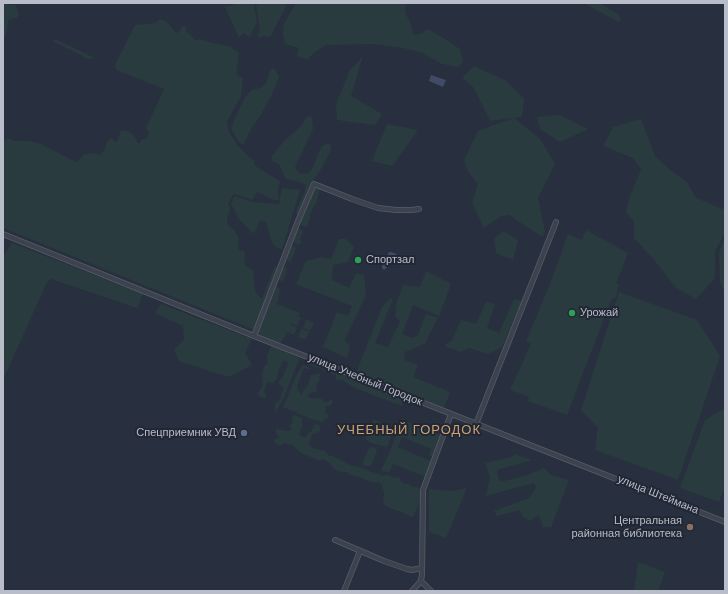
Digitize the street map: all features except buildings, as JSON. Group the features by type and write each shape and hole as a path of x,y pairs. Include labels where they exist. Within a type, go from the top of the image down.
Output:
{"street":[{"path":"254,336 298,221 314,184 378,208 396,210 419,209"},
{"path":"476,424 556,222"},
{"name":"улица Учебный Городок","path":"3,234 254,336 591,469"},
{"path":"412,591 421,581 423,490 451,414"},
{"name":"улица Штеймана","path":"591,469 725,522"},
{"path":"335,540 407,569 412,570 422,568"},
{"path":"344,591 360,551"},
{"path":"421,581 431,591"}],"shaded area":[{"path":"3,3 15,5 19,15 17,18 10,19 8,21 7,32 3,43"},
{"path":"239,3 254,3 257,22 250,37 243,33 239,38 225,7"},
{"path":"256,3 288,3 270,37 264,36 259,38 257,35 260,31"},
{"path":"296,3 408,3 405,7 405,12 410,21 413,34 417,35 428,29 460,49 463,62 458,67 442,64 420,52 398,47 373,44 326,45 307,59 298,57 297,53 299,48 285,44 283,33 284,24"},
{"path":"583,3 600,3 618,14 621,20 619,22"},
{"path":"160,19 166,21 176,33 179,32 182,26 184,26 186,27 186,32 195,40 200,39 230,46 239,53 236,74 243,78 241,96 227,121 229,132 237,145 254,161 254,165 280,182 278,188 279,200 274,200 257,192 252,200 234,194 228,203 230,207 227,217 228,225 234,230 239,238 238,248 240,251 245,253 244,262 247,267 253,270 255,290 262,299 275,267 278,269 256,326 252,329 3,228 3,141 8,138 14,141 30,141 41,144 76,162 85,154 93,153 100,155 111,138 117,142 121,130 129,132 133,135 137,140 137,143 140,143 141,140 147,138 149,132 146,128 164,89 117,70 115,65 135,25 156,23"},
{"path":"55,39 87,54 92,57 92,59 88,59 55,43 53,40"},
{"path":"363,56 351,96 382,114 375,125 337,120 336,104 350,70"},
{"path":"474,66 505,80 524,99 522,117 490,121 473,87 462,78"},
{"path":"274,68 279,77 272,94 243,145 238,141 231,128 235,118 246,96 252,90 265,85 271,69"},
{"path":"559,115 588,129 560,142 540,129 537,117"},
{"path":"310,116 312,118 313,129 295,167 299,173 306,174 311,171 322,146 326,144 331,145 330,152 314,179 299,215 297,216 296,211 306,185 297,181 286,179 279,164 271,161 272,156 284,141 300,127 307,117"},
{"path":"514,118 540,139 555,164 538,198 545,232 542,237 509,215 501,216 484,228 472,203 478,184 468,172 464,160 478,131"},
{"path":"641,119 655,156 669,169 687,182 696,198 725,210 725,233 715,251 715,278 696,299 676,288 655,261 634,238 634,222 626,212 629,199 641,169 633,158 603,146 613,127"},
{"path":"387,124 418,130 392,166 372,161"},
{"path":"315,186 320,189 316,204 306,227 299,223"},
{"path":"282,188 300,190 282,250 273,245 266,222 260,220 254,234 239,219 231,204 234,196 253,202 279,204"},
{"path":"298,228 303,231 300,240 302,241 299,245 293,241 295,232"},
{"name":"Урожай","path":"586,230 628,253 616,284 619,284 616,297 611,300 567,415 528,401 529,397 510,390 531,344 526,341 550,284 568,234 582,240"},
{"path":"503,231 518,240 513,260 496,253 494,239"},
{"path":"725,237 725,292 720,282 719,253"},
{"path":"339,239 346,239 354,247 348,262 333,265 332,280 349,288 356,273 364,275 366,295 345,340 350,346 347,358 323,347 337,312 348,316 352,306 296,284 306,261 322,257 331,259"},
{"path":"12,243 143,294 137,308 51,279 47,282 3,380 3,257"},
{"path":"292,246 296,248 290,262 286,259 290,247"},
{"path":"284,266 287,268 287,271 283,281 281,281 278,279"},
{"path":"426,271 451,284 439,316 413,305 402,334 413,338 418,335 426,314 438,318 426,343 405,352 404,360 418,365 413,377 450,392 444,408 356,373 382,307 390,298 393,299 375,343 388,347 400,321 395,316 397,301 403,285 420,287"},
{"path":"276,286 280,289 277,304 300,313 299,316 295,315 301,318 297,326 291,323 290,324 297,328 294,335 287,332 280,343 259,335 258,333 259,327"},
{"path":"619,292 697,320 720,356 678,480 595,450 598,427 581,410"},
{"path":"514,299 522,301 502,347 488,354 469,348 461,352 444,346 452,340 461,320 476,324 486,302 495,304 487,328 499,333"},
{"path":"161,304 252,339 245,353 252,365 228,377 179,361 174,350 184,339 183,326 155,313"},
{"path":"306,319 314,323 310,331 303,328"},
{"path":"301,329 309,332 306,340 298,337"},
{"path":"271,346 299,358 284,397 275,413 275,404 281,398 284,388 279,384 279,381 284,374 288,363 283,361 278,372 278,378 273,383 267,383 264,390 266,397 264,398 259,396 258,392 263,385 262,374 264,366 268,363 267,356"},
{"path":"306,358 406,399 402,406 355,388 342,380 338,381 336,379 336,374 333,375 330,372 310,365 305,360"},
{"path":"303,365 311,368 304,368 297,386 299,392 302,394 309,385 311,375 319,373 320,379 316,385 317,390 310,393 308,396 310,398 322,399 324,402 331,400 333,402 330,406 325,406 325,413 329,416 323,422 311,419 283,407 298,372"},
{"path":"725,408 725,486 719,502 680,488 705,420"},
{"path":"293,415 302,418 302,427 299,435 305,438 308,433 311,432 314,425 319,425 321,428 320,431 312,435 309,445 313,448 325,451 328,455 352,466 356,466 383,476 386,474 395,478 399,477 401,482 417,487 421,491 421,499 413,517 384,504 384,493 382,485 379,482 374,483 346,472 343,473 333,468 329,462 323,459 320,461 301,453 292,445 283,443 281,446 275,443 274,440 279,438 276,433 277,429 291,431 290,425 293,421"},
{"path":"403,418 406,421 441,435 434,457 429,456 431,449 402,437 398,447 431,461 426,477 393,464 389,472 381,471"},
{"path":"373,419 393,428 393,432 387,447 371,443 365,438 371,432"},
{"path":"372,447 377,451 371,466 364,466 363,461 369,448"},
{"path":"514,454 532,460 497,470 499,480 504,481 528,475 544,468 551,475 569,480 551,527 543,527 539,515 530,521 523,517 520,510 497,516 494,511 529,498 536,488 534,483 486,496 490,477 485,463 512,457"},
{"path":"467,488 446,538 429,532 429,489 452,491"},
{"path":"638,562 665,572 658,591 634,591"}],"water":[{"path":"431,75 446,80 443,87 429,81"},
{"path":"389,252 396,254 397,259 384,270 382,266"}],"place":[{"name":"Спортзал","path":"358,260"},
{"name":"Урожай","path":"572,313"},
{"name":"Спецприемник УВД","path":"244,433"},
{"name":"Центральная районная библиотека","path":"690,527"}],"district":[{"name":"УЧЕБНЫЙ ГОРОДОК","path":"409,431"}]}
